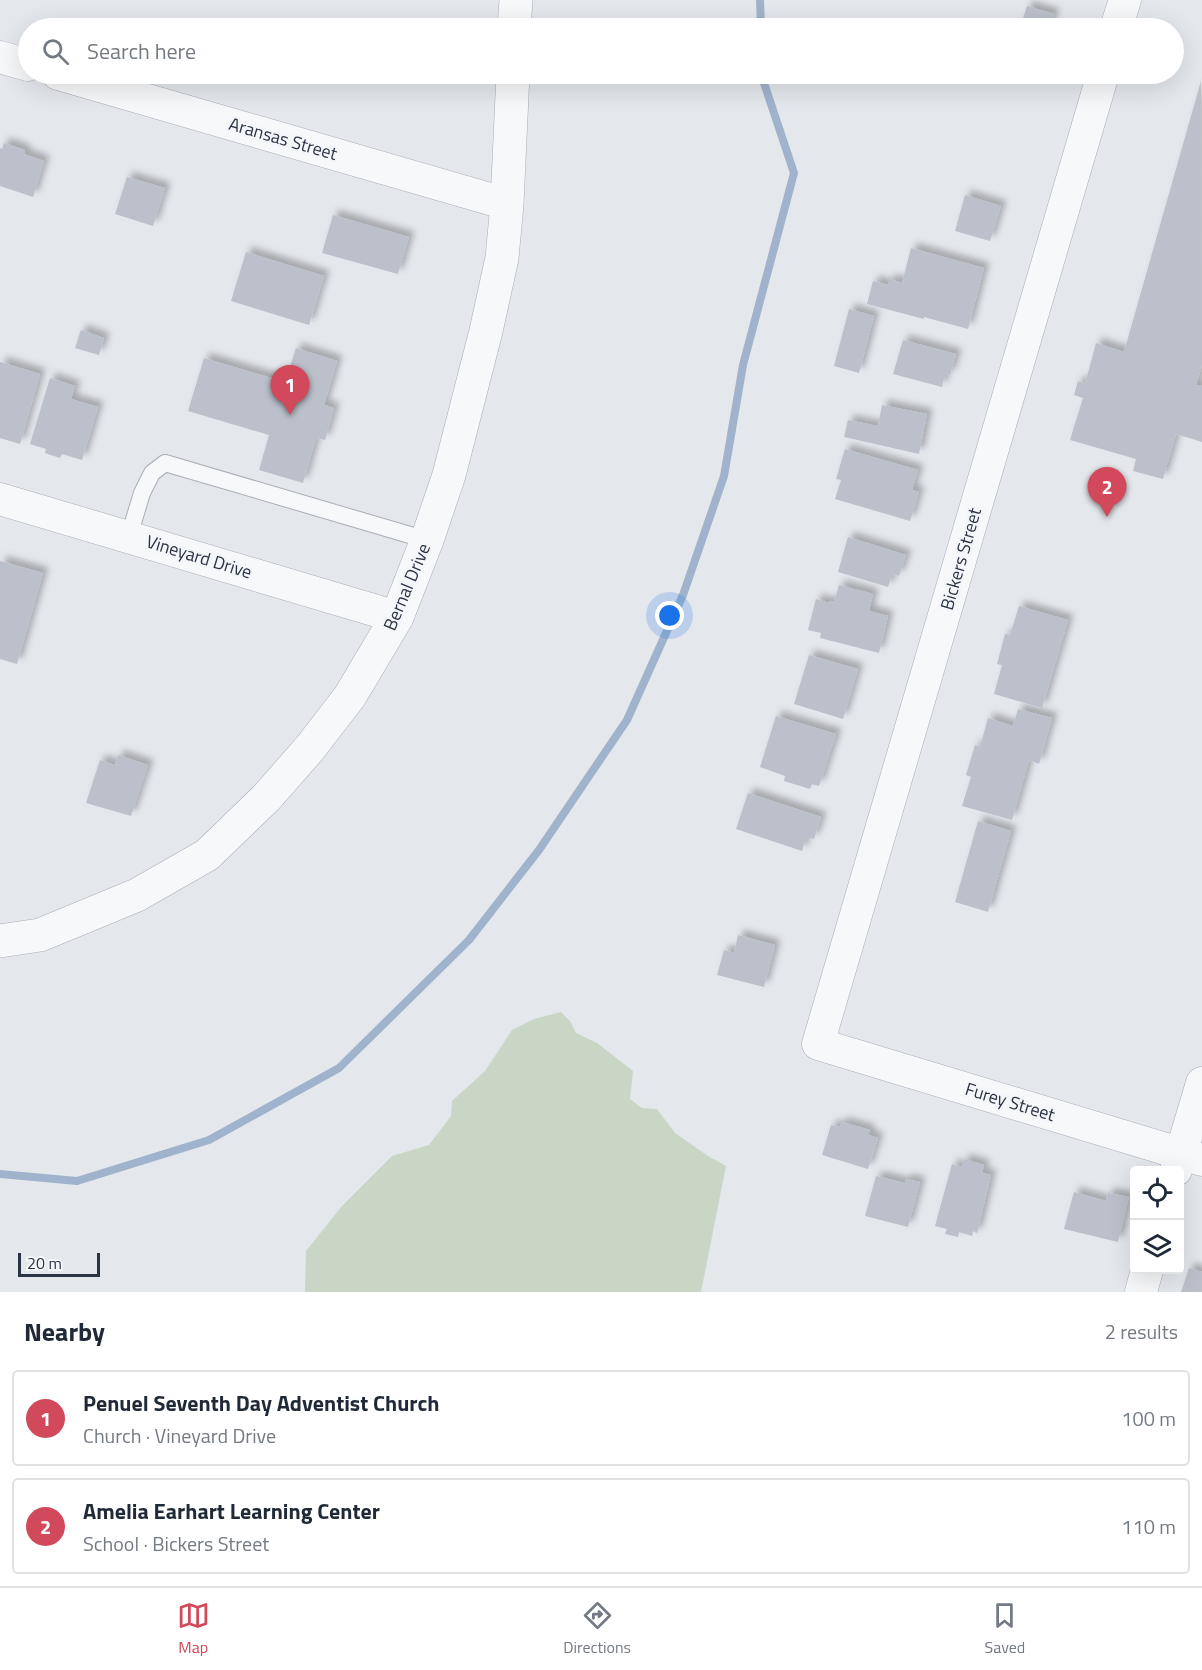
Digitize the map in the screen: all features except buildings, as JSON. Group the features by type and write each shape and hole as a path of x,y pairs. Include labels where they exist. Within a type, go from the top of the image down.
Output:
{"street":[{"path":"515,18 516,0"},
{"path":"1119,18 1125,0"},
{"path":"0,57 18,62"},
{"name":"Aransas Street","path":"93,84 507,204"},
{"name":"Bernal Drive","path":"0,941 40,934 137,895 207,855 266,798 310,748 350,696 397,617 449,475 502,258 513,84"},
{"name":"Bickers Street","path":"818,1044 1100,84"},
{"name":"Vineyard Drive","path":"0,499 397,617"},
{"name":"Furey Street","path":"818,1044 1186,1161"},
{"path":"1186,1161 1202,1083"},
{"path":"1141,1292 1146,1274"}],"lane":[{"path":"129,536 142,493 152,473 165,463 427,540"}],"green space":[{"path":"561,1012 570,1021 576,1033 597,1043 633,1071 630,1099 642,1108 657,1109 675,1133 726,1166 701,1292 305,1292 306,1251 342,1206 392,1156 429,1145 451,1116 452,1101 485,1071 512,1030 534,1019"}],"waterway":[{"path":"760,0 761,18"},
{"path":"0,1174 77,1181 209,1140 339,1068 469,940 539,850 627,720 683,595 724,476 743,365 794,173 764,84"}],"place":[{"name":"Penuel Seventh Day Adventist Church","path":"290,415"},
{"name":"Amelia Earhart Learning Center","path":"1107,517"}]}
